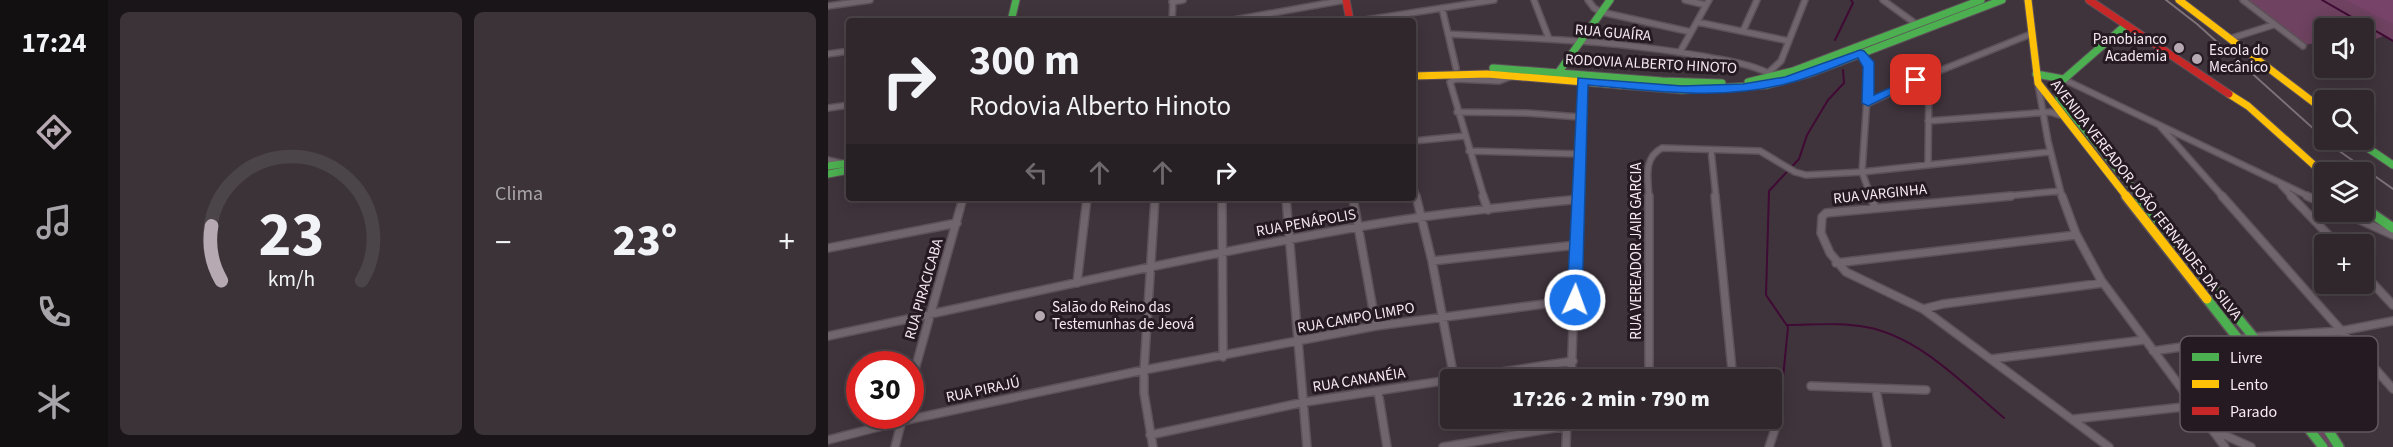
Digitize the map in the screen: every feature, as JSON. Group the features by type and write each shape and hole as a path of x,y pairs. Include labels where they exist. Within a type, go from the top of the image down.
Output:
{"main road":[{"path":"1012,18 1016,0"},
{"path":"1346,0 1349,18"},
{"path":"1558,76 1578,42 1611,0"},
{"name":"RODOVIA ALBERTO HINOTO","path":"1416,76 1458,74 1558,76 1720,83 1792,71 1916,24 1966,2 1981,0"},
{"name":"RODOVIA ALBERTO HINOTO","path":"1416,70 1456,68 1558,76 1582,81 1682,90 1743,87 1787,81 2002,0"},
{"path":"2028,0 2037,78"},
{"path":"2089,0 2255,112 2314,165"},
{"path":"2179,0 2232,38 2314,103"},
{"path":"2208,21 2276,81 2314,109"},
{"name":"AVENIDA VEREADOR JOÃO FERNANDES DA SILVA","path":"2126,25 2056,86 2059,98 2251,336"},
{"path":"2037,78 2047,74 2063,79"},
{"path":"1582,81 1587,76 1626,78"},
{"path":"2037,78 2056,86"},
{"name":"AVENIDA VEREADOR JOÃO FERNANDES DA SILVA","path":"2037,78 2063,116 2206,296 2234,336"},
{"path":"2374,145 2393,159"},
{"path":"2371,150 2393,165"},
{"path":"828,166 846,166"},
{"path":"828,174 846,167"},
{"path":"2136,209 2150,209"},
{"path":"2374,217 2392,232"},
{"name":"AVENIDA VEREADOR JOÃO FERNANDES DA SILVA","path":"2312,432 2323,447"},
{"name":"AVENIDA VEREADOR JOÃO FERNANDES DA SILVA","path":"2329,432 2339,447"}],"street":[{"path":"828,6 870,0"},
{"path":"1172,18 1173,1 1183,0"},
{"path":"1245,18 1346,0"},
{"path":"1378,18 1494,0"},
{"path":"1534,0 1550,39"},
{"path":"1588,0 1594,8 1601,12 1691,32"},
{"path":"1680,52 1707,2 1685,0"},
{"path":"1743,31 1757,0"},
{"path":"1768,75 1781,61 1805,0"},
{"path":"1883,0 1916,24"},
{"path":"2243,0 2272,25 2303,46"},
{"path":"1442,8 1456,68"},
{"path":"1697,22 1789,41"},
{"path":"2232,38 2272,25"},
{"name":"RUA GUAÍRA","path":"1448,34 1550,39 1680,52 1753,67 1768,75"},
{"path":"1868,103 1929,75 2031,34"},
{"path":"828,54 846,51"},
{"path":"1860,54 1868,62 1869,67 1862,172 1875,208"},
{"path":"1781,61 1792,71"},
{"path":"1928,164 1929,75"},
{"path":"1488,210 1450,85 1451,80 1499,81 1513,76"},
{"path":"2037,78 2049,152 2076,235 2103,283 2180,389"},
{"path":"2063,79 2314,199"},
{"path":"1572,369 1582,81"},
{"path":"828,108 846,105"},
{"path":"1457,112 1527,113 1580,117"},
{"path":"1928,121 2050,112 2063,116"},
{"path":"2160,126 2345,336"},
{"path":"1416,141 1464,136"},
{"name":"RUA VEREADOR JAIR GARCIA","path":"1649,369 1648,160 1655,151 1662,148 1760,151 1795,172 1806,175 1862,172"},
{"path":"1711,150 1732,369"},
{"path":"1469,151 1580,154"},
{"path":"1862,172 2049,152"},
{"path":"828,160 846,165"},
{"path":"2279,182 2328,234"},
{"name":"RUA VARGINHA","path":"2060,191 1826,213 1822,217 1821,234 1836,263 1855,278 1923,309 2073,418 2109,447"},
{"path":"1416,196 1432,261 1452,369"},
{"name":"RUA PENÁPOLIS","path":"828,336 1224,252 1358,227 1421,217 1579,199"},
{"name":"RUA PIRACICABA","path":"920,351 962,201"},
{"path":"1077,283 1087,201"},
{"path":"1153,447 1144,393 1144,370 1155,201"},
{"path":"1222,201 1223,357"},
{"path":"1286,201 1307,447"},
{"path":"1354,201 1376,326"},
{"path":"2367,222 2392,232"},
{"path":"828,248 957,223"},
{"path":"1836,263 2076,235"},
{"path":"1432,261 1576,245"},
{"path":"1923,309 1943,304 2103,283"},
{"path":"2374,285 2393,305"},
{"name":"RUA CAMPO LIMPO","path":"1144,370 1223,357 1376,326 1575,300"},
{"path":"2267,336 2341,331 2393,321"},
{"path":"1991,359 2144,340"},
{"path":"2153,351 2180,347"},
{"name":"RUA CANANÉIA","path":"1517,369 1573,361"},
{"name":"RUA PIRAJÚ","path":"924,414 1144,370"},
{"path":"2378,372 2393,389"},
{"name":"RUA CANANÉIA","path":"1150,435 1305,402 1440,380"},
{"path":"1812,386 1926,390"},
{"path":"1876,390 1887,447"},
{"path":"1378,391 1387,447"},
{"path":"2073,418 2180,407"},
{"name":"RUA PIRAJÚ","path":"828,440 865,429"},
{"path":"895,447 899,429"},
{"path":"1443,447 1532,429"},
{"path":"1566,447 1567,429"},
{"path":"1769,447 1775,429"},
{"path":"2213,432 2225,447"},
{"path":"2218,432 2250,447"}],"shaded area":[{"path":"2246,0 2393,0 2393,41 2383,36 2374,40 2374,18 2314,18 2314,43 2305,45"},
{"path":"2345,0 2393,0 2393,24"},
{"path":"2318,432 2323,432 2335,447 2329,447"}],"waterway":[{"path":"1835,40 1853,3 1851,0"},
{"path":"2322,0 2393,41"},
{"path":"1783,378 1788,327 1766,295 1769,191 1799,159 1807,135 1828,100 1844,83 1843,70"},
{"path":"1787,325 1846,325 1886,332 1923,351 2004,418"}],"railway":[{"path":"2166,0 2197,24 2335,148 2393,189"}],"traffic: fast":[{"path":"1012,18 1016,0"},
{"path":"1559,78 1558,73 1610,0"},
{"path":"1748,82 1793,71 1981,0"},
{"path":"1620,85 1682,90 1767,85 1808,74 2002,0"},
{"path":"2056,86 2126,25"},
{"path":"1493,68 1662,81 1722,83"},
{"path":"2036,74 2063,79"},
{"path":"2056,86 2059,98 2253,336"},
{"path":"2371,150 2393,165"},
{"path":"828,166 846,163"},
{"path":"828,174 846,171"},
{"path":"2374,215 2393,228"},
{"path":"2207,299 2236,336"},
{"path":"2311,432 2323,447"},
{"path":"2329,432 2339,447"}],"traffic: slow":[{"path":"2028,0 2038,83 2207,299"},
{"path":"2179,0 2314,103"},
{"path":"1416,76 1487,74 1620,85"},
{"path":"2229,94 2248,106 2314,165"}],"traffic: jam":[{"path":"1346,0 1349,18"},
{"path":"2089,0 2229,94"}],"place":[{"name":"Panobianco Academia","path":"2179,48"},
{"name":"Escola do Mecânico","path":"2197,59"},
{"name":"Salão do Reino das Testemunhas de Jeová","path":"1040,316"}],"route":[{"path":"1575,300 1582,81 1682,90 1767,85 1787,81 1860,54 1868,62 1869,67 1868,103 1916,80"}]}
